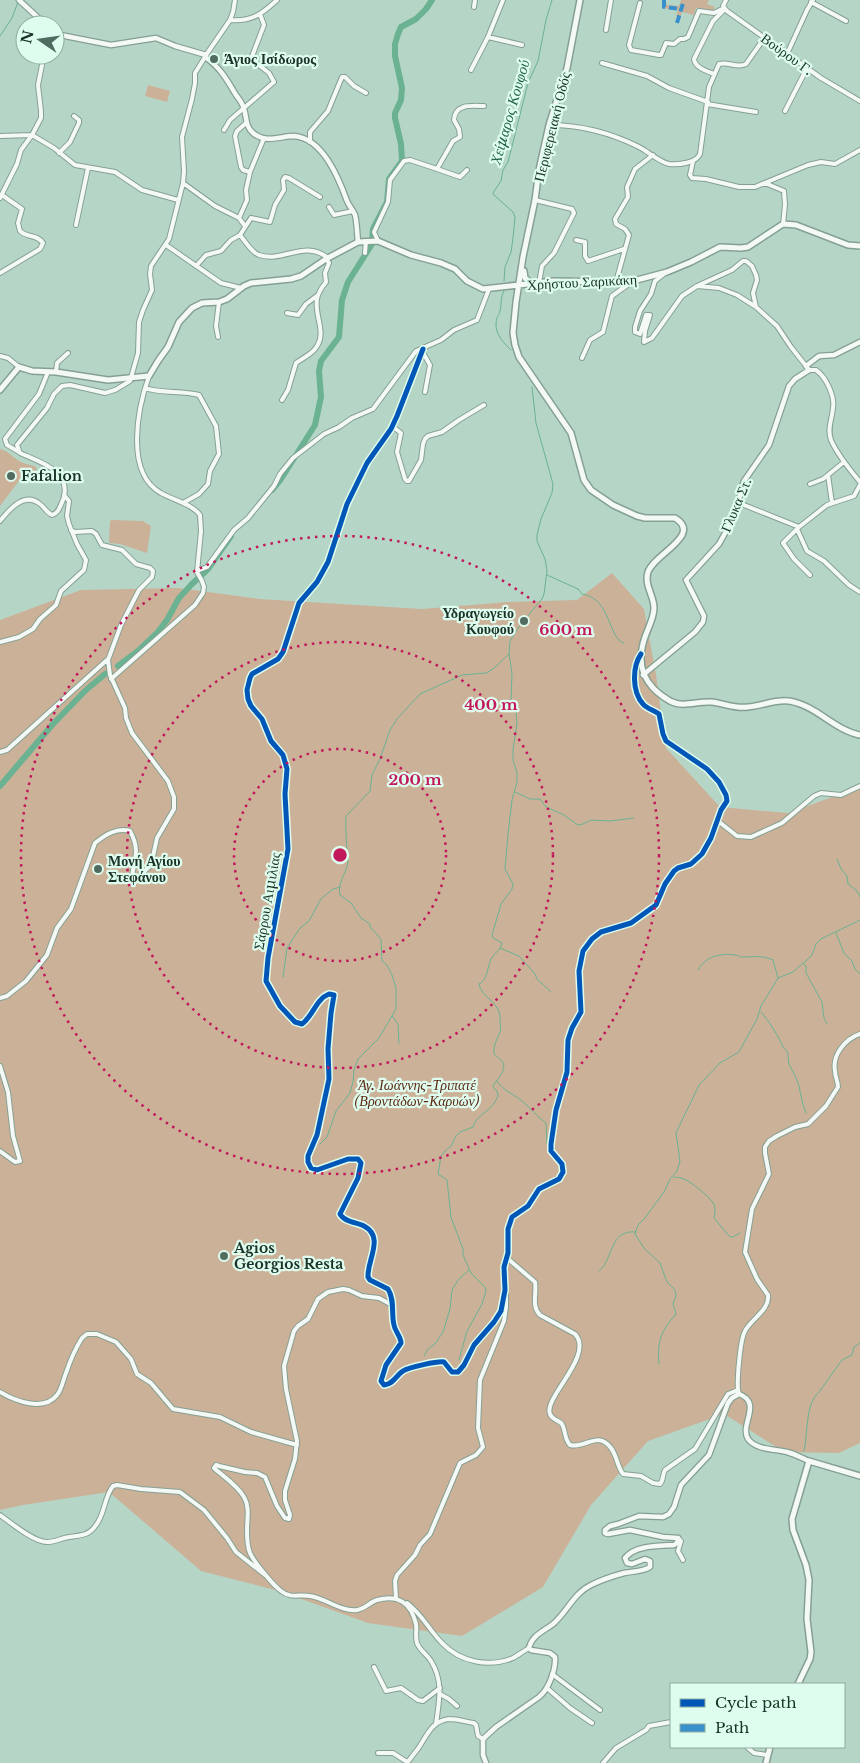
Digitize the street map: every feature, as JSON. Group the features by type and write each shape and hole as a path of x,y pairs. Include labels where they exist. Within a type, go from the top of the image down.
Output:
{"main road":[{"name":"Περιφερειακή Οδός","path":"515,322 516,302 521,285 524,254 539,170 567,68 580,0"},
{"path":"783,224 796,225 848,244 860,246"},
{"name":"Χρήστου Σαρικάκη","path":"372,241 452,267 467,281 483,289 489,289 553,280 633,281 667,272 720,247 748,247 783,224"},
{"path":"0,390 19,367 32,371 56,372 108,380 149,376 168,347 177,326 192,308 202,303 219,302 229,298 241,288 251,283 291,279 301,276 327,258 358,242 372,241"},
{"name":"Περιφερειακή Οδός","path":"524,254 524,271 513,333 516,351 571,433 584,480 591,490 601,498 628,513 645,518 675,518 683,526 684,531 680,540 655,560 647,574 647,582 653,601 653,612 641,654 643,675"},
{"path":"524,271 525,278 533,284"},
{"path":"507,287 516,294 516,302"},
{"path":"643,675 657,692 677,704 711,702 744,708 776,701 791,702 805,706 845,731 860,735"},
{"path":"798,1683 810,1659 811,1652 807,1619 809,1580 793,1530 792,1519 809,1461 860,1476"},
{"path":"766,1763 770,1748"}],"street":[{"path":"19,0 35,15"},
{"path":"19,452 17,445 20,440 48,408 54,394 62,386 70,385 105,393 128,383 131,379 138,353 139,322 152,290 151,266 166,245 183,184 182,137 194,91 195,73 230,20 234,0"},
{"path":"230,20 248,20 260,14 277,0"},
{"path":"474,7 476,0"},
{"path":"471,70 488,37 503,0"},
{"path":"606,30 611,0"},
{"path":"714,74 697,66 694,63 694,59 713,21 724,9 726,0"},
{"path":"788,54 812,1 846,21"},
{"path":"640,3 628,45 631,50 660,55 666,43 672,45 680,39 686,38 699,12 714,13 724,9"},
{"name":"Βούρου Γ.","path":"724,9 807,68 860,101"},
{"path":"224,130 230,120 274,82 269,73 251,59 264,25 260,14"},
{"path":"65,36 111,45 156,38 205,56 219,68 244,109 246,123 252,132 264,138 276,139 294,136 310,142 320,150 340,180 353,211 358,242"},
{"path":"488,37 522,45"},
{"path":"550,125 590,129 630,143 670,164 693,161 700,154 709,87 714,74 721,63 738,66 746,64 764,37"},
{"path":"602,63 648,76 669,88 707,103 756,112"},
{"path":"0,272 40,249 44,243 38,238 20,232 18,223 22,209 1,196 17,164 21,150 32,135 41,115 38,85 42,65"},
{"path":"785,111 807,68"},
{"path":"310,142 310,132 328,111 342,77 345,77 366,94"},
{"path":"437,170 453,142 460,137 459,129 454,120 456,112 463,106 484,106"},
{"path":"59,153 70,142 79,123 79,120 74,116"},
{"path":"246,123 237,131 235,138 241,167 243,170 250,172"},
{"path":"0,136 32,135 54,148 73,164 115,172 142,190 178,200"},
{"path":"239,218 247,198 246,190 250,172 264,138"},
{"path":"693,161 690,175 692,178 743,187 766,183 808,165 821,162 835,164 860,150"},
{"path":"616,282 629,235 626,230 616,224 615,219 628,197 627,187 635,169 653,155"},
{"path":"365,253 388,202 389,182 403,163 410,160 460,177 467,170"},
{"path":"76,225 88,168"},
{"path":"196,266 206,255 223,249 230,241 240,235 253,217 270,222 275,205 283,192 283,179 285,177 320,197"},
{"path":"766,183 784,191 783,224"},
{"path":"183,184 215,206 239,218 245,226"},
{"path":"535,200 572,209 574,213 554,253 542,266 539,283"},
{"path":"329,207 334,215 353,211"},
{"path":"240,235 255,253 260,255 281,256 308,250 318,251 327,258 329,263 325,273 326,282 318,295 306,304 298,315 287,313"},
{"path":"576,240 585,242 585,256 588,261 624,249"},
{"path":"166,245 221,284 241,288"},
{"path":"667,272 655,281 651,294 640,312 635,327 637,334 640,333 646,314 650,316 645,332 645,343 658,330 682,296 697,286 732,270 743,261 748,262 756,275 757,280 753,293 756,307"},
{"path":"582,358 590,340 603,332 612,296 633,281"},
{"path":"697,286 725,289 756,307 779,327 791,348 807,368 820,373 833,397 834,407 830,420 830,436 844,462 860,484 856,494 832,503 798,528 783,543 794,559 810,574"},
{"path":"197,572 207,567 234,530 248,518 274,486 281,473 293,458 324,434 352,418 373,409 414,353 441,340 454,330 477,320 489,289"},
{"path":"282,400 288,390 296,362 311,353 321,339 317,311 318,295"},
{"path":"218,337 216,326 219,302"},
{"name":"Γλυκα Στ.","path":"643,675 684,643 703,622 703,612 686,581 720,544 734,517 744,480 769,445 790,382 818,356 834,355 860,342"},
{"path":"423,350 430,365 425,392"},
{"name":"Σάρρου Αιμιλίας","path":"392,1305 389,1290 370,1280 368,1276 369,1263 375,1243 374,1236 366,1227 340,1215 358,1178 361,1162 357,1158 351,1158 317,1170 312,1169 308,1162 308,1156 318,1130 329,1079 328,1049 334,996 326,994 305,1022 299,1024 280,1006 266,981 268,958 288,849 285,794 286,769 283,756 271,741 262,719 249,701 247,694 249,681 254,672 275,661 282,654 299,603 323,572 333,550 347,504 367,463 392,426 423,350"},
{"path":"56,372 57,363 68,353"},
{"path":"0,356 8,358 19,367"},
{"path":"0,521 15,504 24,501 38,503 49,514 54,515 58,512 64,495 64,481 48,465 19,452 6,444 5,439 39,394 48,372"},
{"path":"111,677 195,605 203,593 203,584 197,572 201,519 198,512 154,488 144,478 139,465 137,432 149,376"},
{"path":"146,388 156,391 198,394 216,426 219,454 210,471 209,484 199,494 183,503"},
{"path":"392,426 401,433 397,452 405,479 410,481 421,460 422,444 425,439 428,436 442,432 484,405"},
{"path":"810,484 828,475 844,462"},
{"path":"828,475 832,503"},
{"path":"0,642 19,637 33,629 40,619 56,605 62,591 84,570 86,560 71,530 67,516 69,499 64,495"},
{"path":"739,503 798,528 806,550 824,561 849,586 860,592"},
{"path":"0,752 7,750 108,661 121,626 140,590 152,576 153,571 150,568 136,564 122,550 102,545 96,534 92,531 75,532 71,530"},
{"path":"396,1598 395,1581 397,1575 416,1554 420,1545 430,1534 460,1463 476,1455 483,1447 478,1428 480,1386 482,1373 505,1317 507,1301 504,1267 507,1258 508,1229 512,1217 528,1206 539,1190 558,1180 563,1172 562,1164 551,1151 551,1144 556,1110 567,1072 568,1040 570,1032 581,1012 579,971 583,952 592,939 601,932 631,923 656,905 665,884 674,871 691,864 702,854 711,838 727,799 719,782 703,766 666,741 659,714 645,706 638,697 636,664 641,654"},
{"path":"0,998 26,981 46,956 58,928 71,909 95,842 117,830 130,831 136,852 132,875 134,878 137,878 151,864 157,838 174,809 174,794 170,785 132,733 126,718 125,708 111,677 108,661"},
{"path":"718,821 737,836 751,837 782,823 814,796 821,794 841,795 860,786"},
{"path":"739,1392 738,1372 744,1332 768,1300 768,1295 757,1279 745,1252 752,1209 769,1174 765,1147 776,1136 808,1124 826,1106 838,1087 834,1070 837,1056 844,1044 852,1037 860,1034"},
{"path":"0,1066 8,1092 13,1132 20,1161 15,1162 0,1151"},
{"path":"507,1258 535,1282 534,1306 537,1312 575,1334 579,1340 579,1349 570,1374 553,1400 549,1410 551,1416 562,1425 565,1439 570,1445 578,1446 593,1440 604,1442 614,1452 623,1474 627,1476 641,1476 653,1483 660,1484 664,1471 695,1449 727,1396 731,1392 739,1392 750,1405 746,1432 750,1441 762,1447 784,1451 809,1461"},
{"path":"505,1290 501,1310 497,1318 474,1345 466,1363 460,1370 453,1372 444,1362 438,1362 406,1369 391,1383 385,1385 382,1382 383,1373 392,1356 399,1349 401,1342 394,1327 392,1305 380,1298 362,1296 343,1289 328,1292 317,1300 308,1319 296,1328 284,1368 297,1445 294,1465 285,1491 285,1500 290,1516 288,1520 284,1518 277,1506 268,1482 262,1474 216,1465 214,1468 225,1476 244,1496 248,1512 247,1541 250,1552 268,1577 288,1596 312,1596 350,1610 360,1610 376,1600 396,1598 403,1601 423,1617 442,1643 453,1653 482,1663 492,1663 512,1658 529,1648 534,1638 555,1622 584,1589 610,1578 625,1573 646,1570 650,1567 650,1561 645,1558 632,1564 627,1563 625,1558 629,1554 640,1549 674,1544 677,1543 678,1538"},
{"path":"0,1392 30,1404 41,1403 54,1397 60,1389 82,1338 87,1334 97,1334 110,1339 118,1345 132,1359 137,1374 151,1383 173,1409 220,1417 251,1432 297,1445"},
{"path":"678,1538 630,1530 611,1534 606,1534 605,1532 606,1528 610,1526 639,1516 663,1517 669,1514 676,1504 681,1485 709,1455 728,1403 739,1392"},
{"path":"0,1515 33,1538 48,1542 84,1536 90,1532 101,1519 113,1486 180,1492 204,1510 228,1538 236,1552 268,1577"},
{"path":"678,1538 681,1541 678,1551 683,1560"},
{"path":"403,1601 415,1623 417,1643 432,1662 440,1688 436,1724"},
{"path":"486,1763 483,1739 496,1727 539,1697 546,1688 552,1674 555,1657 550,1653 536,1652 529,1648"},
{"path":"374,1667 386,1691 401,1688 418,1700 423,1701 440,1688"},
{"path":"552,1674 600,1710"},
{"path":"546,1688 592,1723"},
{"path":"440,1694 449,1698 457,1706"},
{"path":"378,1753 393,1752 407,1762 429,1730 436,1724 448,1719 474,1723 478,1736 483,1739"},
{"path":"603,1763 616,1748 643,1732 649,1726 670,1722"},
{"path":"749,1748 754,1753 767,1755"}],"green space":[{"path":"662,0 665,0 667,5 679,6 681,0 709,0 707,4 715,7 712,11 693,7 696,8 694,15 682,12 680,17 676,16 678,10 662,8"},
{"path":"148,85 170,91 167,102 145,96"},
{"name":"Fafalion","path":"0,449 21,462 37,468 35,472 27,470 0,506"},
{"path":"110,521 143,521 151,526 147,553 120,544 109,543"},
{"name":"Άγ. Ιωάννης-Τριπατέ (Βροντάδων-Καρυών)","path":"612,573 644,609 656,675 666,748 720,807 788,813 860,787 860,1443 839,1453 784,1452 724,1414 648,1441 591,1505 543,1587 462,1636 368,1623 279,1591 201,1571 109,1492 0,1510 0,620 81,590 178,588 259,599 422,609 507,602 577,600"}],"waterway":[{"path":"272,490 315,425 321,397 319,371 321,361 339,337 342,300 348,282 372,244 373,229 387,202 389,179 402,161 401,144 395,118 395,113 401,100 402,88 395,56 395,44 398,34 401,27 416,19 432,0"},
{"name":"Χείμαρος Κουφού","path":"504,281 505,267 511,252 515,217 513,212 493,193 501,181 503,170 508,162 528,83 538,61 552,0"},
{"path":"0,36 12,18 18,2"},
{"name":"Χείμαρος Κουφού","path":"504,291 496,328 502,340 511,350"},
{"name":"Χείμαρος Κουφού","path":"459,1360 467,1331 482,1304 486,1291 485,1287 471,1273 463,1255 463,1249 451,1217 447,1180 438,1174 441,1156 451,1146 456,1136 460,1132 473,1127 478,1118 495,1102 498,1096 497,1091 493,1087 504,1067 501,1060 494,1054 500,1030 499,1011 480,989 479,984 486,976 491,959 502,943 493,938 492,935 501,904 512,889 513,884 505,869 512,800 517,782 517,773 513,760 517,724 516,713 511,701 510,641 521,624 542,599 547,571 545,559 537,541 537,535 541,519 552,493 553,484 536,423 532,387"},
{"path":"118,666 157,633 167,620 179,598 208,569 231,536"},
{"path":"547,575 578,589 582,594 592,597 599,603 614,634 624,643"},
{"path":"320,1144 327,1137 336,1111 350,1093 358,1059 379,1038 396,1009 396,988 387,965 382,961 381,939 370,927 370,924 361,918 351,903 340,895 341,881 348,864 346,816 370,791 372,775 390,730 397,719 420,694 462,675 486,673 509,654"},
{"path":"0,786 53,724 86,690 105,674"},
{"path":"515,792 530,799 540,799 546,807 564,815 578,825 591,820 610,821 634,818"},
{"path":"837,859 841,869 847,876 848,884 857,891 860,897"},
{"path":"283,977 287,948 300,928 309,921 321,899 333,889 340,887"},
{"path":"659,1364 661,1337 676,1314 673,1304 676,1296 675,1290 667,1282 660,1263 644,1248 635,1234 638,1225 664,1192 670,1179 677,1171 680,1161 676,1133 699,1085 720,1063 739,1052 757,1019 761,1006 778,978 793,972 807,960 821,939 860,920"},
{"path":"836,933 844,953 852,961 855,969 860,974"},
{"path":"500,948 519,956 535,974 537,979 551,992"},
{"path":"698,970 705,961 714,956 730,954 741,957 762,957 773,960 778,978"},
{"path":"803,963 806,966 806,973 822,1002 824,1018 827,1024"},
{"path":"761,1012 787,1051 789,1064 798,1083 806,1113"},
{"path":"392,1016 398,1024 399,1043"},
{"path":"497,1081 546,1123 547,1144"},
{"path":"674,1177 688,1181 711,1200 715,1208 714,1218 730,1237 740,1233"},
{"path":"599,1271 604,1266 616,1240 627,1232 636,1232"},
{"path":"424,1356 443,1332 450,1309 452,1290 458,1280 469,1270"},
{"path":"804,1451 809,1411 814,1397 842,1360 852,1355 854,1347 860,1343"}],"marked path":[{"path":"664,0 664,7 681,9"},
{"path":"677,23 684,0"}],"cycle path":[{"path":"423,349 391,429 367,463 347,504 328,562 317,582 299,603 283,652 278,659 252,674 247,690 251,706 262,719 271,741 283,755 287,769 285,794 288,849 268,958 266,981 280,1006 295,1022 302,1024 325,996 329,994 334,995 328,1049 329,1079 317,1135 308,1156 308,1162 311,1168 317,1170 348,1159 358,1159 361,1163 358,1178 340,1214 344,1219 364,1226 370,1231 373,1236 374,1249 368,1277 370,1280 388,1289 390,1293 394,1325 401,1343 386,1365 381,1381 384,1385 393,1381 406,1369 430,1363 444,1362 452,1372 458,1372 464,1365 474,1345 501,1311 505,1290 504,1267 508,1253 508,1229 512,1217 528,1206 539,1189 559,1179 563,1172 562,1164 551,1151 551,1144 556,1110 567,1072 568,1040 581,1012 579,971 583,951 592,939 601,932 631,923 656,905 665,884 674,871 691,864 702,854 711,838 721,810 727,801 719,782 707,769 666,741 659,714 645,706 639,699 634,679 636,666 641,654"}],"place":[{"name":"Άγιος Ισίδωρος","path":"214,59"},
{"name":"Fafalion","path":"11,476"},
{"name":"Υδραγωγείο Κουφού","path":"524,621"},
{"name":"Μονή Αγίου Στεφάνου","path":"98,869"},
{"name":"Agios Georgios Resta","path":"224,1256"}]}
